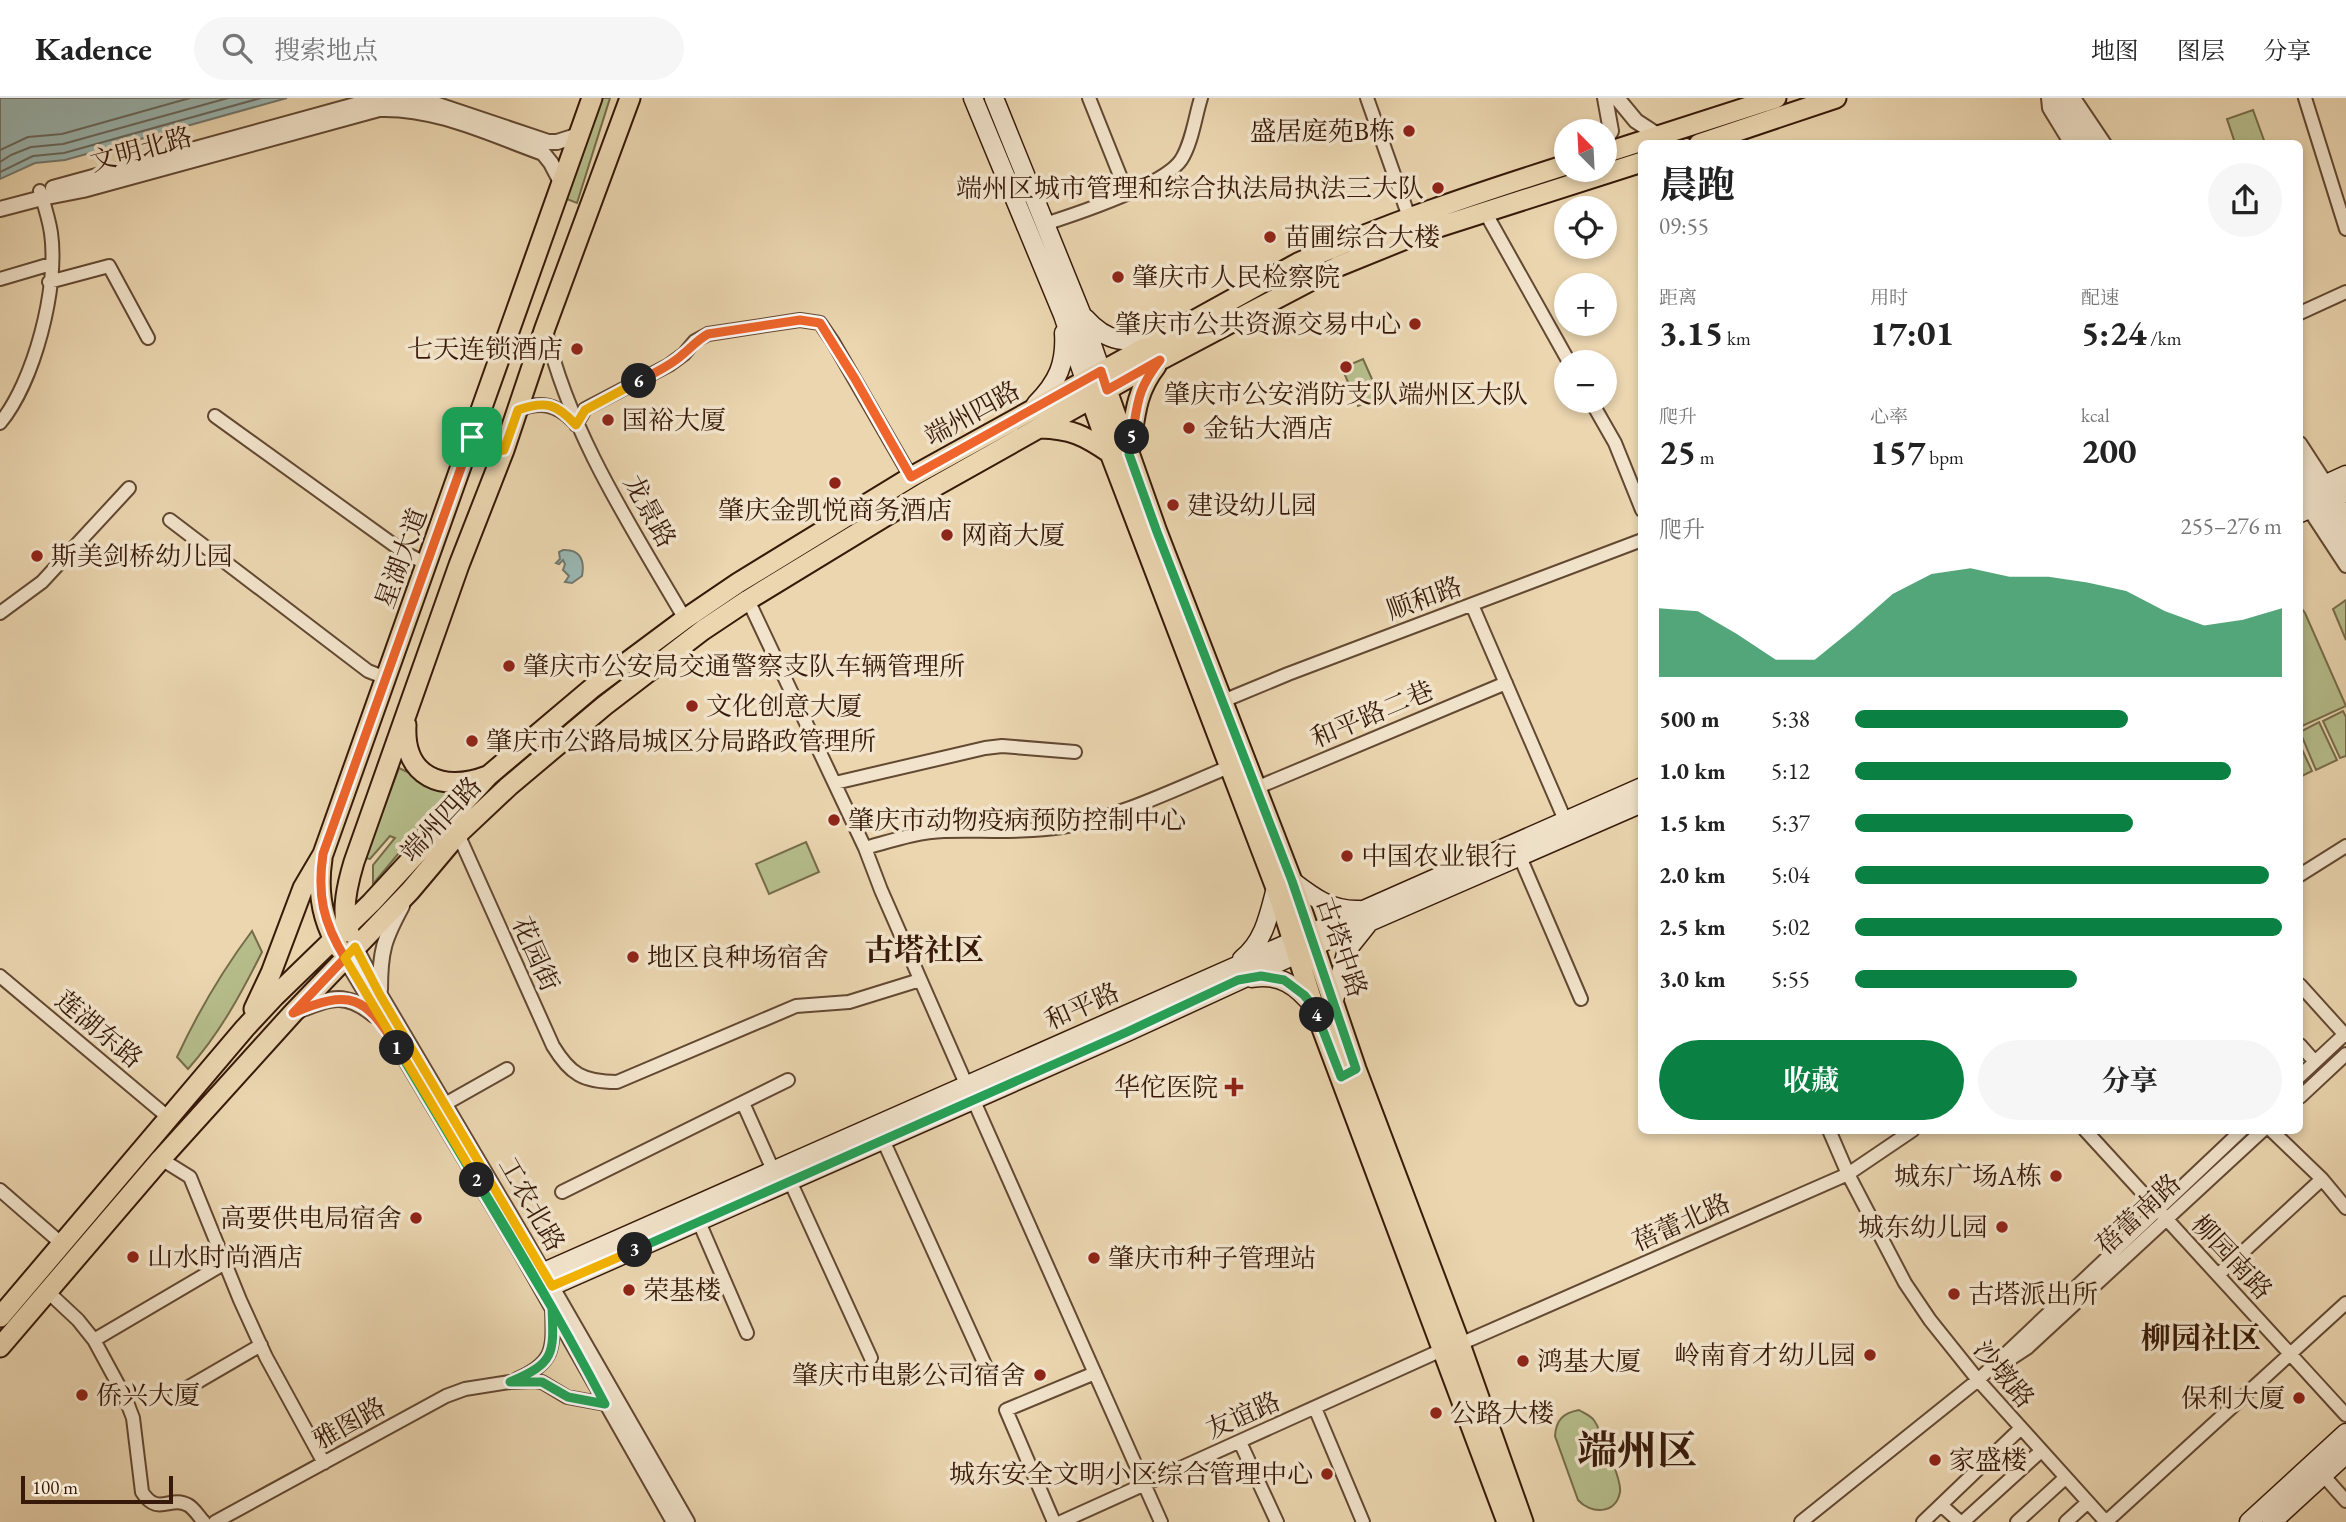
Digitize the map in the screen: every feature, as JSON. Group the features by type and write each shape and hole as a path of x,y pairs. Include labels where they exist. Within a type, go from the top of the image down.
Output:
{"main road":[{"name":"星湖大道","path":"245,1028 271,973 303,888 322,860 592,98"},
{"path":"340,933 351,873 408,708 630,98"},
{"path":"973,98 1063,315 1096,385"},
{"path":"994,98 1081,313 1096,385"},
{"path":"1644,140 1776,98"},
{"path":"1727,139 1836,98"},
{"path":"1617,149 1638,142"},
{"path":"1096,385 1160,360 1339,266 1423,232 1638,163"},
{"path":"1096,385 1161,338 1298,263 1409,217 1554,169"},
{"path":"1081,313 1102,335 1125,340 1161,338"},
{"path":"1029,410 1051,389 1062,369 1065,346 1063,315"},
{"path":"1039,428 1065,429 1079,433 1119,453 1144,381 1160,360"},
{"name":"端州四路","path":"0,1347 162,1159 293,1013 410,891 424,858 488,776 592,689 738,583 911,477 1029,410 1096,385"},
{"name":"端州四路","path":"0,1317 245,1028 379,895 458,834 509,786 604,706 703,630 860,532 1039,428 1096,385"},
{"name":"古塔中路","path":"1096,385 1229,767 1284,885"},
{"path":"472,437 478,449 488,452 504,450"},
{"path":"2314,496 2346,475"},
{"path":"849,515 860,532"},
{"name":"古塔中路","path":"1150,535 1223,701 1256,788 1284,885 1348,1073 1452,1347 1523,1522"},
{"path":"408,708 407,748 421,771 439,781 462,784 488,776"},
{"name":"和平路","path":"1366,916 1566,820 1638,789"},
{"name":"和平路","path":"548,1279 773,1170 970,1093 1303,943 1520,857 1638,805"},
{"path":"322,860 328,881 338,884 351,873"},
{"path":"322,860 320,892 326,920 340,933 350,952"},
{"path":"1284,885 1338,909 1366,916 1324,1005 1304,995 1284,980 1235,974 1257,944 1284,885"},
{"path":"274,997 293,1013"},
{"name":"和平路","path":"548,1279 699,1222 883,1140 970,1093"},
{"name":"古塔中路","path":"1452,1347 1507,1522"},
{"path":"2249,1522 2346,1433"},
{"path":"2272,1522 2346,1454"}],"street":[{"name":"文明北路","path":"0,209 41,194 377,99 396,98"},
{"path":"405,98 429,102 548,142 579,135"},
{"path":"1090,98 1128,193"},
{"path":"1045,224 1128,193 1159,178 1181,160 1201,98"},
{"path":"1367,98 1409,217"},
{"path":"1605,98 1609,119"},
{"path":"1617,98 1636,121 1659,135"},
{"path":"2050,98 2049,108 2069,140"},
{"path":"2050,98 2078,140"},
{"path":"2066,98 2092,140"},
{"path":"2074,98 2102,140"},
{"path":"2305,98 2346,229"},
{"name":"文明北路","path":"0,202 83,190 379,109 403,108 426,112 542,153 561,182"},
{"path":"0,423 13,407 47,312 51,234 41,194"},
{"path":"1485,212 1562,350"},
{"path":"0,279 51,264"},
{"path":"50,282 109,266 148,338"},
{"path":"2303,312 2346,292"},
{"path":"576,425 585,410 669,365 695,341 708,334 800,320 820,323 911,477"},
{"path":"545,328 576,425"},
{"path":"518,410 530,405 553,405 564,411 576,425"},
{"path":"1598,413 1615,443 1638,500"},
{"path":"215,415 405,554 427,564"},
{"name":"龙景路","path":"576,425 685,619"},
{"path":"2303,454 2314,496 2346,549"},
{"path":"2303,466 2346,566"},
{"path":"0,613 42,582 129,488"},
{"path":"2314,496 2346,514"},
{"path":"2314,496 2346,530"},
{"path":"170,520 368,671 386,678"},
{"name":"顺和路","path":"1223,701 1638,542"},
{"path":"748,600 865,848 920,980 1161,1522"},
{"path":"1472,605 1566,820"},
{"name":"和平路二巷","path":"1256,788 1506,682"},
{"path":"835,783 994,747 1075,752"},
{"path":"865,848 909,836 942,831 1030,831 1089,821 1125,810 1229,767"},
{"name":"花园街","path":"458,834 553,1045 569,1069 588,1080 617,1082 796,1006 849,1002 920,980"},
{"path":"2303,873 2346,846"},
{"path":"1520,857 1581,999"},
{"path":"380,995 380,969 385,937 410,891"},
{"name":"工农北路","path":"350,952 380,995 445,1104 687,1522"},
{"name":"工农北路","path":"350,952 380,1020 552,1308 674,1522"},
{"name":"莲湖东路","path":"0,976 169,1118"},
{"path":"2303,988 2345,1035 2303,1073"},
{"path":"293,1013 322,1001 343,998 362,1006 380,1020"},
{"path":"2303,1048 2315,1062"},
{"path":"2303,1094 2346,1054"},
{"path":"445,1104 507,1069"},
{"path":"562,1192 788,1080"},
{"path":"743,1103 773,1170"},
{"name":"沙墩路","path":"1831,1134 1848,1174 1905,1283 1930,1320 1978,1381 2106,1522"},
{"name":"蓓蕾北路","path":"1452,1347 1848,1174 1907,1134"},
{"name":"柳园南路","path":"2089,1134 2346,1415"},
{"name":"蓓蕾南路","path":"1801,1522 1978,1381 2027,1348 2238,1134"},
{"name":"蓓蕾南路","path":"2162,1214 2258,1134"},
{"path":"2275,1134 2322,1179 2346,1208"},
{"path":"883,1140 987,1369"},
{"path":"162,1159 190,1177 261,1345 324,1463"},
{"path":"2218,1275 2322,1179"},
{"path":"790,1181 871,1359"},
{"path":"0,1190 62,1244"},
{"path":"699,1222 747,1333"},
{"path":"94,1340 225,1264"},
{"path":"47,1292 78,1320 94,1340 125,1397 133,1418 142,1492 148,1501 156,1505 189,1505 204,1522"},
{"path":"2106,1522 2346,1303"},
{"path":"510,1382 544,1364 553,1336 552,1308"},
{"path":"175,1395 261,1345"},
{"name":"友谊路","path":"1061,1522 1452,1347"},
{"path":"1054,1522 1006,1410 1095,1373"},
{"path":"510,1382 542,1382 568,1397 605,1404"},
{"name":"雅图路","path":"215,1522 446,1396 465,1389 510,1382"},
{"path":"1315,1408 1363,1522"},
{"path":"1923,1522 2020,1429"},
{"path":"1240,1442 1277,1522"},
{"path":"1941,1504 1961,1522 2041,1451"},
{"path":"2323,1475 2346,1501"},
{"path":"2017,1522 2065,1478"},
{"path":"2066,1522 2088,1502"}],"green space":[{"path":"596,98 610,98 577,203 564,198"},
{"path":"2253,110 2264,140 2234,140 2227,119"},
{"path":"1363,359 1380,397 1358,406 1342,368"},
{"path":"2346,600 2346,640 2333,609"},
{"path":"2303,610 2305,613 2346,706 2303,726"},
{"path":"2343,711 2346,717 2346,756 2340,758 2323,721"},
{"path":"2319,722 2337,760 2316,770 2303,739 2303,730"},
{"path":"2303,752 2312,771 2303,776"},
{"path":"399,768 450,792 373,884 373,865 395,838 390,836 370,859 365,858"},
{"path":"806,842 819,872 769,894 756,864"},
{"path":"252,931 262,952 229,1013 188,1069 177,1057 211,992"},
{"path":"1579,1410 1596,1424 1618,1477 1618,1500 1602,1510 1589,1508 1578,1500 1555,1436 1561,1418"}],"water":[{"path":"0,98 287,98 65,160 35,163 0,179"},
{"path":"574,551 582,560 582,576 572,583 565,582 569,576 563,570 563,560 559,564 556,563 560,559 559,552"}],"place":[{"name":"盛居庭苑B栋","path":"1409,131"},
{"name":"端州区城市管理和综合执法局执法三大队","path":"1438,188"},
{"name":"苗圃综合大楼","path":"1270,237"},
{"name":"肇庆市人民检察院","path":"1118,277"},
{"name":"肇庆市公共资源交易中心","path":"1415,324"},
{"name":"七天连锁酒店","path":"577,349"},
{"name":"肇庆市公安消防支队端州区大队","path":"1346,367"},
{"name":"国裕大厦","path":"608,420"},
{"name":"金钻大酒店","path":"1189,428"},
{"name":"肇庆金凯悦商务酒店","path":"835,483"},
{"name":"建设幼儿园","path":"1173,505"},
{"name":"网商大厦","path":"947,535"},
{"name":"斯美剑桥幼儿园","path":"37,556"},
{"name":"肇庆市公安局交通警察支队车辆管理所","path":"509,666"},
{"name":"文化创意大厦","path":"692,706"},
{"name":"肇庆市公路局城区分局路政管理所","path":"472,741"},
{"name":"肇庆市动物疫病预防控制中心","path":"834,820"},
{"name":"中国农业银行","path":"1347,856"},
{"name":"地区良种场宿舍","path":"633,957"},
{"name":"华佗医院","path":"1234,1087"},
{"name":"城东广场A栋","path":"2056,1176"},
{"name":"高要供电局宿舍","path":"416,1218"},
{"name":"城东幼儿园","path":"2002,1227"},
{"name":"山水时尚酒店","path":"133,1257"},
{"name":"肇庆市种子管理站","path":"1094,1258"},
{"name":"荣基楼","path":"629,1290"},
{"name":"古塔派出所","path":"1954,1294"},
{"name":"岭南育才幼儿园","path":"1870,1355"},
{"name":"鸿基大厦","path":"1523,1361"},
{"name":"肇庆市电影公司宿舍","path":"1040,1375"},
{"name":"侨兴大厦","path":"82,1395"},
{"name":"保利大厦","path":"2299,1398"},
{"name":"公路大楼","path":"1436,1413"},
{"name":"家盛楼","path":"1935,1460"},
{"name":"城东安全文明小区综合管理中心","path":"1327,1474"}],"district":[{"name":"古塔社区","path":"924,949"},
{"name":"柳园社区","path":"2201,1337"},
{"name":"端州区","path":"1637,1450"}],"route":[{"path":"472,437 323,854 320,892 322,904 333,939 345,958 293,1013 322,1001 343,998 351,999 380,1020 473,1173 519,1249 552,1308 553,1336 544,1364 510,1382 542,1382 568,1397 605,1404 573,1345 519,1249 345,958 355,947 380,995 552,1286 1127,1032 1238,980 1261,976 1275,977 1296,988 1314,1007 1341,1077 1356,1069 1292,881 1129,454 1137,399 1144,381 1160,360 1107,390 1101,371 911,477 820,323 800,320 708,334 695,341 669,365 585,410 576,425 564,411 553,405 530,405 518,410 504,450 488,452 478,449 472,437"}]}
